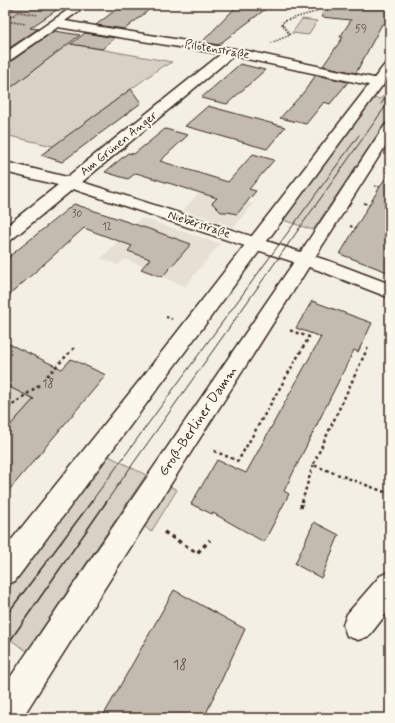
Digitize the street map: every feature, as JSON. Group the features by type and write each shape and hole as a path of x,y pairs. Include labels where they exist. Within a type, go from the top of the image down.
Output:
{"street":[{"path":"5,58 82,5"},
{"name":"Pilotenstraße","path":"59,21 231,52 378,84"},
{"name":"Am Grünen Anger","path":"5,236 231,52"},
{"path":"5,571 378,84 390,66"},
{"name":"Groß-Berliner Damm","path":"5,714 305,260 390,128"},
{"name":"Nieberstraße","path":"5,167 70,183 305,260 390,291"},
{"path":"358,625 390,586"}],"path":[{"path":"269,45 273,41 290,35 282,24 284,21 315,12 325,5"},
{"path":"5,20 19,12 59,21"},
{"path":"375,186 380,187"},
{"path":"364,203 370,205"},
{"path":"350,226 356,228"},
{"path":"214,451 238,461 308,337 289,330"},
{"path":"300,508 312,465 368,347"},
{"path":"47,376 74,348"},
{"path":"5,414 11,406 39,385"},
{"path":"5,402 11,406"},
{"path":"312,465 390,494"},
{"path":"164,532 198,553 210,540"}],"shaded area":[{"path":"302,19 317,21 308,35 292,33"},
{"path":"66,43 172,62 166,66 164,65 78,128 57,147 5,135 5,92 64,47"},
{"path":"383,96 390,100 390,116 313,230 283,220 374,98 381,99"},
{"path":"203,189 253,204 234,227 183,210"},
{"path":"142,218 220,244 185,286 141,269 143,266 124,259 118,265 101,258"},
{"path":"5,385 44,388 5,431"},
{"path":"107,455 146,475 27,651 5,636 5,594"},
{"path":"168,485 177,490 151,532 142,524"}],"building":[{"path":"18,5 64,5 30,28 38,29 5,51 5,13"},
{"path":"122,5 155,5 125,29 96,25"},
{"path":"238,5 271,5 218,45 202,42"},
{"path":"323,5 390,5 390,25 382,24 356,73 323,66 343,37 340,37 351,20 322,17"},
{"path":"54,31 80,35 5,92 5,63 10,62"},
{"path":"85,33 115,38 102,49 71,44"},
{"path":"240,64 265,70 227,104 201,98"},
{"path":"316,75 348,82 330,104 324,102 306,124 280,118 303,93"},
{"path":"131,89 141,103 62,162 41,155"},
{"path":"208,106 285,127 267,149 185,126"},
{"path":"165,129 188,135 160,161 228,182 253,154 274,160 249,189 256,191 237,214 221,212 212,203 217,198 136,173 128,179 105,172 128,153 134,154"},
{"path":"390,170 390,273 340,254"},
{"path":"74,204 191,244 162,277 141,269 150,259 128,251 132,246 84,228 5,299 5,260"},
{"path":"312,301 372,323 358,352 354,350 284,491 289,494 264,542 213,513 212,514 191,504 217,460 246,473 321,337 296,328"},
{"path":"5,342 62,369 71,359 106,375 5,495 5,431 34,399 5,385"},
{"path":"314,522 339,535 321,578 295,564"},
{"path":"174,590 245,629 204,718 102,718"}],"tram line":[{"path":"381,104 390,91"},
{"path":"106,502 390,100"},
{"path":"91,502 359,135"},
{"path":"5,617 92,501"},
{"path":"5,648 107,501"}]}
